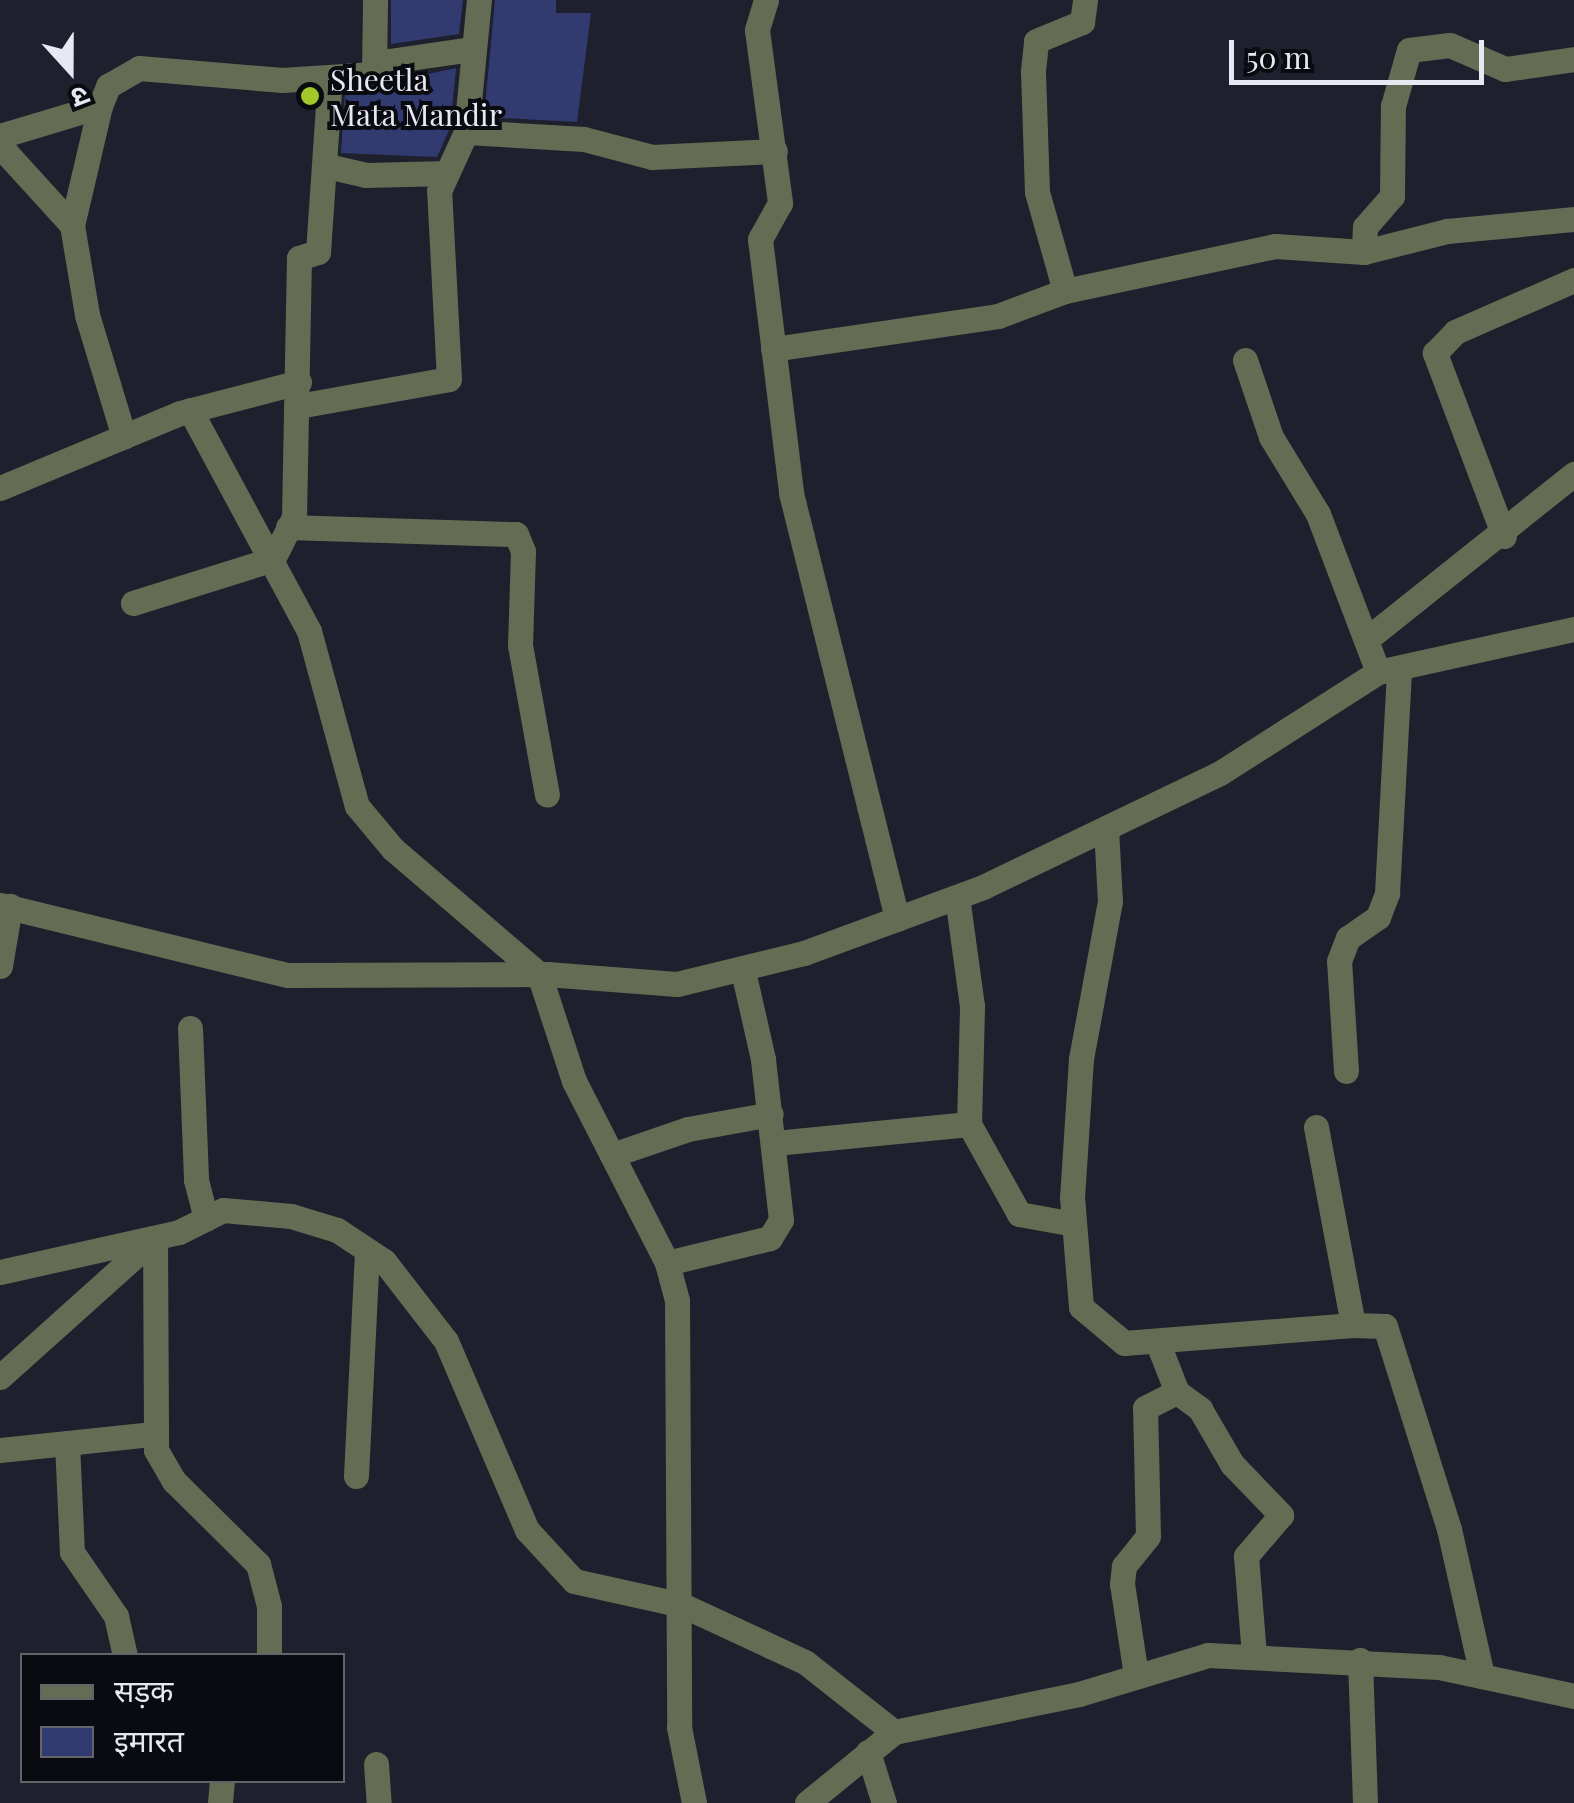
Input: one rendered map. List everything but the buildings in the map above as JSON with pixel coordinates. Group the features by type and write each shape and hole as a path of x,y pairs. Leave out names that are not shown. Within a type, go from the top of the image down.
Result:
{"street":[{"path":"374,74 376,0"},
{"path":"0,488 190,410 449,379 440,248 447,173 466,132 478,0"},
{"path":"766,0 758,30 780,202 760,239 792,493 897,919"},
{"path":"1065,290 1036,192 1033,71 1036,41 1082,22 1085,0"},
{"path":"1364,252 1365,227 1392,196 1393,106 1408,50 1450,46 1505,69 1574,58"},
{"path":"124,437 88,315 72,225 108,86 140,68 330,77 374,74 389,62 471,49"},
{"path":"132,603 272,559 288,528 299,394 299,258 318,252 327,166 330,77"},
{"path":"0,136 100,106"},
{"path":"466,132 584,139 652,157 775,151"},
{"path":"0,146 72,225"},
{"path":"327,166 365,174 447,173"},
{"path":"773,349 998,316 1065,290 1275,246 1364,252 1447,231 1574,219"},
{"path":"1504,536 1435,353 1455,332 1574,280"},
{"path":"1245,360 1271,437 1318,514 1367,639 1388,670 1388,893 1378,917 1348,938 1339,961 1346,1070"},
{"path":"190,410 309,631 357,806 393,849 539,974 574,1082 667,1263 678,1301 682,1605 679,1727 694,1803"},
{"path":"1367,639 1504,536 1574,474"},
{"path":"288,528 516,534 523,551 520,645 546,795"},
{"path":"0,966 3,905 288,975 539,974 644,985 743,971 957,897 1106,828 1220,772 1388,670 1574,629"},
{"path":"1106,828 1110,902 1081,1058 1074,1224 1080,1307 1124,1343 1352,1325 1385,1326 1449,1529 1482,1676"},
{"path":"957,897 972,1006 969,1124 1019,1214 1074,1224"},
{"path":"667,1263 776,1233 775,1143 743,971"},
{"path":"190,1028 196,1180 206,1219"},
{"path":"612,1156 688,1129 771,1114"},
{"path":"775,1143 969,1124"},
{"path":"1316,1127 1352,1325"},
{"path":"0,1272 155,1238 222,1210 291,1216 367,1250 446,1341 539,1542 574,1581 682,1605 805,1662 894,1732"},
{"path":"0,1376 155,1238"},
{"path":"155,1238 153,1434 162,1468 258,1564 269,1606 269,1653"},
{"path":"356,1476 367,1250"},
{"path":"1158,1341 1176,1392 1200,1409 1232,1464 1281,1516 1246,1556 1254,1655"},
{"path":"1136,1675 1122,1584 1124,1566 1148,1536 1146,1408 1176,1392"},
{"path":"0,1450 153,1434"},
{"path":"67,1443 72,1552 116,1616 124,1653"},
{"path":"807,1803 894,1732 988,1716 1208,1655 1360,1660 1482,1676 1574,1696"},
{"path":"1360,1660 1365,1803"},
{"path":"868,1752 884,1803"},
{"path":"376,1764 379,1803"}],"place":[{"name":"Sheetla Mata Mandir","path":"310,96"}]}
